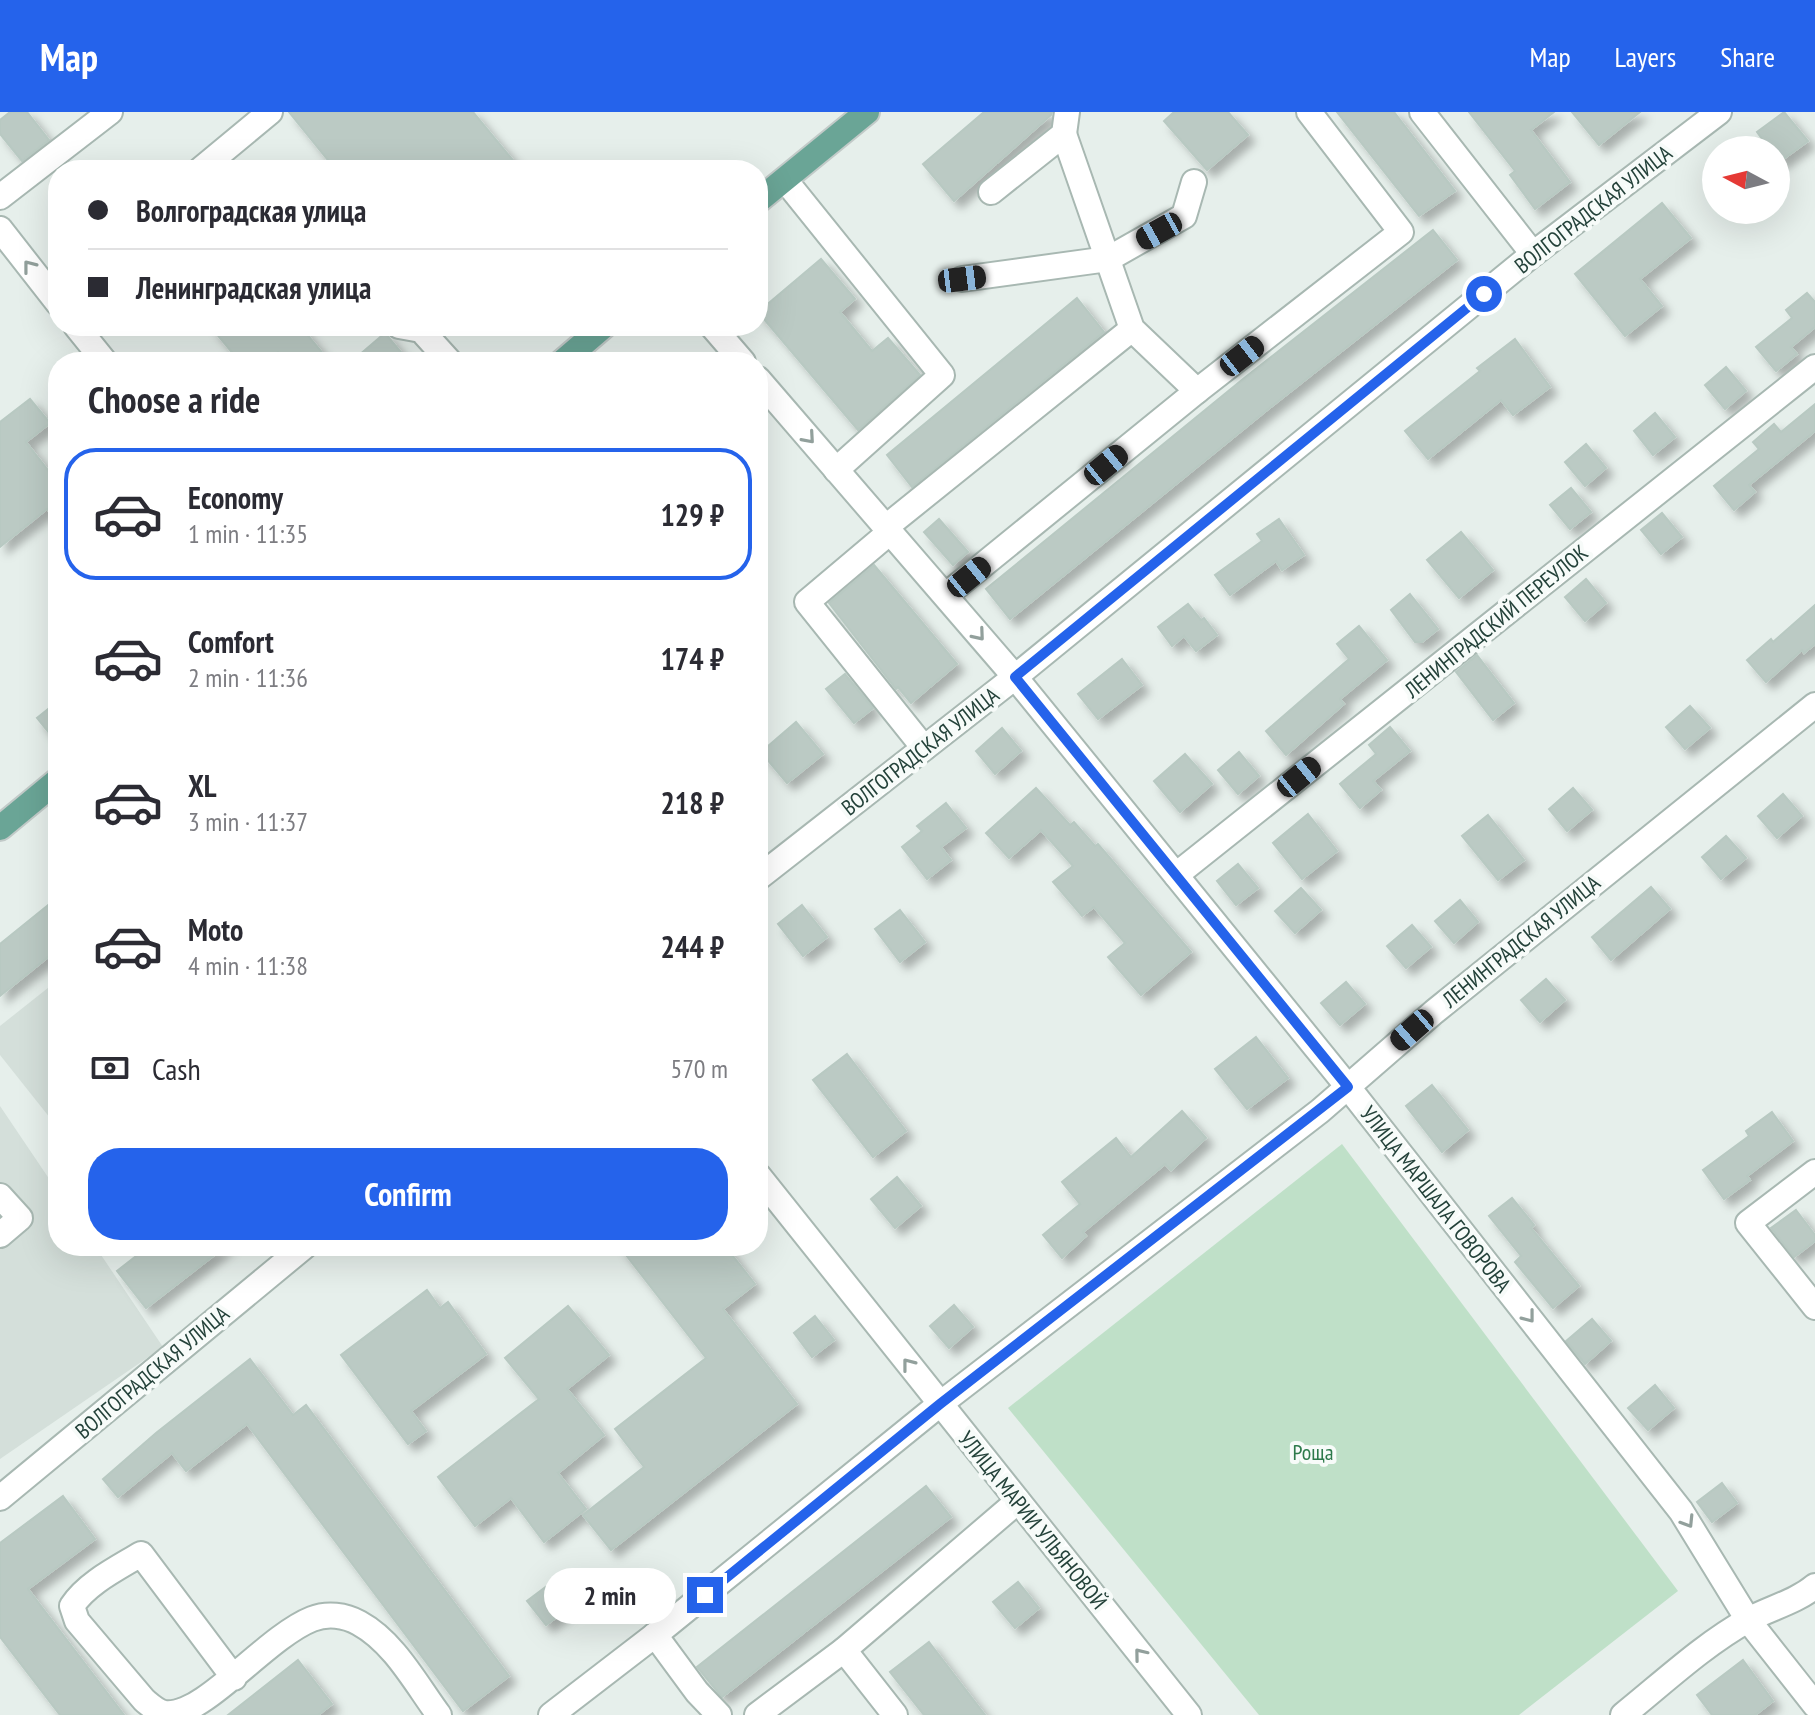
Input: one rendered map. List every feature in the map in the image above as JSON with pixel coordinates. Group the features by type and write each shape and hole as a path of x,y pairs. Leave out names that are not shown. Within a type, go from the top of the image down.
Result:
{"main road":[{"path":"768,193 866,112"},
{"path":"574,352 592,336"},
{"path":"0,828 48,788"}],"street":[{"path":"0,197 110,112"},
{"path":"212,160 270,112"},
{"path":"946,595 1197,391 1401,232 1309,112"},
{"path":"1422,112 1533,254"},
{"name":"ВОЛГОГРАДСКАЯ УЛИЦА","path":"768,870 1015,677 1533,254 1719,112"},
{"path":"991,192 1066,123 1132,329 1197,391"},
{"path":"785,180 942,375 836,470"},
{"path":"962,279 1108,259 1184,216 1194,182"},
{"path":"0,229 48,286"},
{"path":"924,748 807,602 888,529 1132,329"},
{"path":"84,336 97,352"},
{"path":"426,336 441,352"},
{"path":"721,336 734,352"},
{"name":"ЛЕНИНГРАДСКИЙ ПЕРЕУЛОК","path":"1176,875 1815,367"},
{"name":"УЛИЦА МАРШАЛА ГОВОРОВА","path":"768,391 1015,677 1348,1087 1681,1511 1748,1620 1815,1705"},
{"name":"ЛЕНИНГРАДСКАЯ УЛИЦА","path":"551,1715 655,1635 940,1404 1348,1087 1434,1012 1815,705"},
{"path":"1815,1172 1748,1223 1815,1307"},
{"name":"УЛИЦА МАРИИ УЛЬЯНОВОЙ","path":"768,1188 1189,1715"},
{"path":"0,1196 20,1218 0,1235"},
{"name":"ВОЛГОГРАДСКАЯ УЛИЦА","path":"0,1498 293,1256"},
{"path":"757,1715 844,1650 1018,1501"},
{"path":"234,1678 141,1554 95,1584 72,1606 77,1621 144,1700 155,1710 167,1714 195,1705 234,1678 311,1619 328,1615 357,1621 377,1634 439,1715"},
{"path":"1623,1715 1700,1653 1748,1620 1806,1594 1815,1586"},
{"path":"655,1635 697,1692 719,1715"},
{"path":"844,1650 895,1715"}],"shaded area":[{"path":"48,988 48,1115 0,1055 0,1026"},
{"path":"0,1106 48,1177 48,1256 102,1256 163,1347 0,1459"}],"green space":[{"name":"Роща","path":"1342,1144 1678,1591 1519,1715 1259,1715 1008,1408"}],"building":[{"path":"10,112 27,112 49,140 22,161 0,134 0,120"},
{"path":"289,112 473,112 513,160 328,160"},
{"path":"984,112 1052,112 954,201 923,164"},
{"path":"1174,112 1228,112 1248,135 1207,170 1164,121"},
{"path":"1337,112 1394,112 1455,191 1419,216"},
{"path":"1469,112 1554,112 1531,130 1570,182 1535,209 1510,175 1515,171"},
{"path":"1572,112 1640,112 1599,145"},
{"path":"1784,112 1808,141 1790,154 1790,136 1760,136 1757,132"},
{"path":"1662,203 1691,238 1640,279 1662,306 1625,336 1575,274"},
{"path":"1433,230 1457,260 1010,619 986,589 1243,379"},
{"path":"821,259 855,299 840,312 872,351 888,338 920,375 858,430 768,324 768,304"},
{"path":"1807,293 1815,302 1815,327 1791,347 1797,354 1776,371 1756,347 1792,318 1786,310"},
{"path":"1077,298 1104,332 912,487 887,455"},
{"path":"218,336 308,336 322,352 278,352 232,352"},
{"path":"381,336 387,336 401,352 363,352"},
{"path":"1515,339 1550,387 1513,415 1501,400 1428,459 1405,431"},
{"path":"1726,367 1746,391 1725,409 1705,385"},
{"path":"30,399 48,421 48,425 26,442 48,470 48,510 0,547 0,422"},
{"path":"1815,404 1815,431 1749,485 1755,492 1734,510 1714,486 1759,449 1753,442 1774,424 1781,432"},
{"path":"1655,413 1675,437 1653,455 1634,431"},
{"path":"1586,444 1606,468 1585,486 1565,462"},
{"path":"1571,488 1591,512 1570,529 1550,505"},
{"path":"1662,513 1682,537 1661,554 1641,530"},
{"path":"939,519 968,552 953,565 924,532"},
{"path":"1279,519 1304,555 1282,570 1276,561 1230,595 1215,575 1262,541 1257,534"},
{"path":"1461,532 1493,570 1459,598 1427,560"},
{"path":"874,565 957,664 911,703 898,687 896,689 829,603"},
{"path":"1586,579 1606,603 1585,621 1565,597"},
{"path":"1410,594 1438,629 1422,642 1415,642 1391,610"},
{"path":"1188,604 1217,635 1196,651 1184,636 1172,646 1158,627"},
{"path":"1815,605 1815,644 1804,653 1802,650 1766,682 1747,660"},
{"path":"1359,626 1387,660 1340,699 1344,704 1286,755 1266,731 1349,659 1337,644"},
{"path":"1477,655 1514,703 1493,720 1456,672"},
{"path":"1122,659 1142,685 1098,719 1078,694"},
{"path":"845,674 873,708 854,723 826,689"},
{"path":"1690,706 1710,728 1685,749 1666,727"},
{"path":"48,709 48,732 37,718"},
{"path":"796,722 823,754 787,783 768,760 768,746"},
{"path":"1390,727 1410,751 1373,781 1381,790 1360,808 1340,784 1376,754 1369,745"},
{"path":"1002,728 1021,751 995,774 976,751"},
{"path":"1239,752 1259,776 1238,794 1218,770"},
{"path":"1185,754 1212,784 1180,812 1154,781"},
{"path":"1036,788 1070,825 1074,822 1095,846 1098,844 1191,952 1141,995 1108,957 1125,943 1094,907 1082,916 1053,882 1073,866 1041,830 1009,858 986,833"},
{"path":"1573,788 1592,810 1567,831 1549,809"},
{"path":"1783,794 1802,816 1777,838 1758,816"},
{"path":"946,803 966,828 941,847 951,860 927,879 902,847 922,831 917,826"},
{"path":"1308,814 1337,851 1302,879 1273,843"},
{"path":"1488,815 1524,860 1498,880 1462,836"},
{"path":"1726,836 1746,858 1721,879 1702,857"},
{"path":"1238,864 1258,888 1236,905 1217,881"},
{"path":"1651,887 1670,909 1611,960 1592,937"},
{"path":"1301,888 1321,910 1295,933 1275,911"},
{"path":"1460,900 1478,922 1454,943 1435,921"},
{"path":"48,905 48,957 0,996 0,944"},
{"path":"802,905 827,937 803,956 778,924"},
{"path":"900,910 925,942 900,962 875,929"},
{"path":"1412,925 1431,947 1406,968 1387,946"},
{"path":"1546,979 1565,1000 1540,1022 1521,1000"},
{"path":"1346,982 1365,1004 1340,1025 1321,1003"},
{"path":"1256,1037 1288,1078 1247,1109 1215,1069"},
{"path":"847,1054 906,1131 873,1157 813,1080"},
{"path":"1432,1085 1468,1130 1442,1152 1406,1106"},
{"path":"1182,1111 1206,1138 1171,1170 1165,1164 1083,1232 1086,1236 1062,1258 1043,1235 1080,1204 1062,1182 1116,1138 1131,1157"},
{"path":"1772,1112 1793,1141 1747,1176 1750,1180 1724,1199 1703,1170 1749,1136 1746,1131"},
{"path":"897,1177 921,1206 895,1228 871,1199"},
{"path":"1512,1198 1534,1225 1531,1228 1579,1286 1553,1308 1515,1262 1521,1256 1489,1216"},
{"path":"1796,1210 1815,1235 1815,1241 1794,1257 1771,1228"},
{"path":"136,1256 213,1256 146,1308 117,1271"},
{"path":"627,1256 733,1256 755,1284 723,1309 797,1404 611,1550 583,1515 644,1467 615,1429 706,1358"},
{"path":"427,1290 440,1308 448,1302 486,1354 411,1411 426,1431 408,1444 341,1355"},
{"path":"954,1305 973,1327 949,1348 930,1326"},
{"path":"568,1306 609,1355 567,1389 604,1435 558,1473 586,1509 544,1542 511,1498 475,1526 438,1477 539,1399 505,1358"},
{"path":"815,1316 834,1340 812,1357 794,1333"},
{"path":"1592,1319 1611,1341 1585,1364 1566,1341"},
{"path":"250,1359 293,1415 306,1405 509,1676 463,1711 247,1424 186,1471 172,1453 118,1497 103,1479"},
{"path":"1655,1385 1674,1408 1648,1430 1628,1408"},
{"path":"1722,1483 1737,1503 1712,1522 1697,1502"},
{"path":"926,1486 951,1517 722,1697 697,1667"},
{"path":"63,1496 95,1539 28,1589 124,1715 60,1715 0,1637 0,1543"},
{"path":"1018,1582 1039,1608 1015,1628 993,1602"},
{"path":"547,1586 566,1610 546,1625 527,1601"},
{"path":"929,1642 985,1715 924,1715 890,1672"},
{"path":"298,1660 332,1704 318,1715 228,1715"},
{"path":"1743,1660 1773,1701 1755,1715 1712,1715 1697,1695"}],"route":[{"path":"705,1595 940,1404 1348,1087 1015,677 1484,294"}]}
